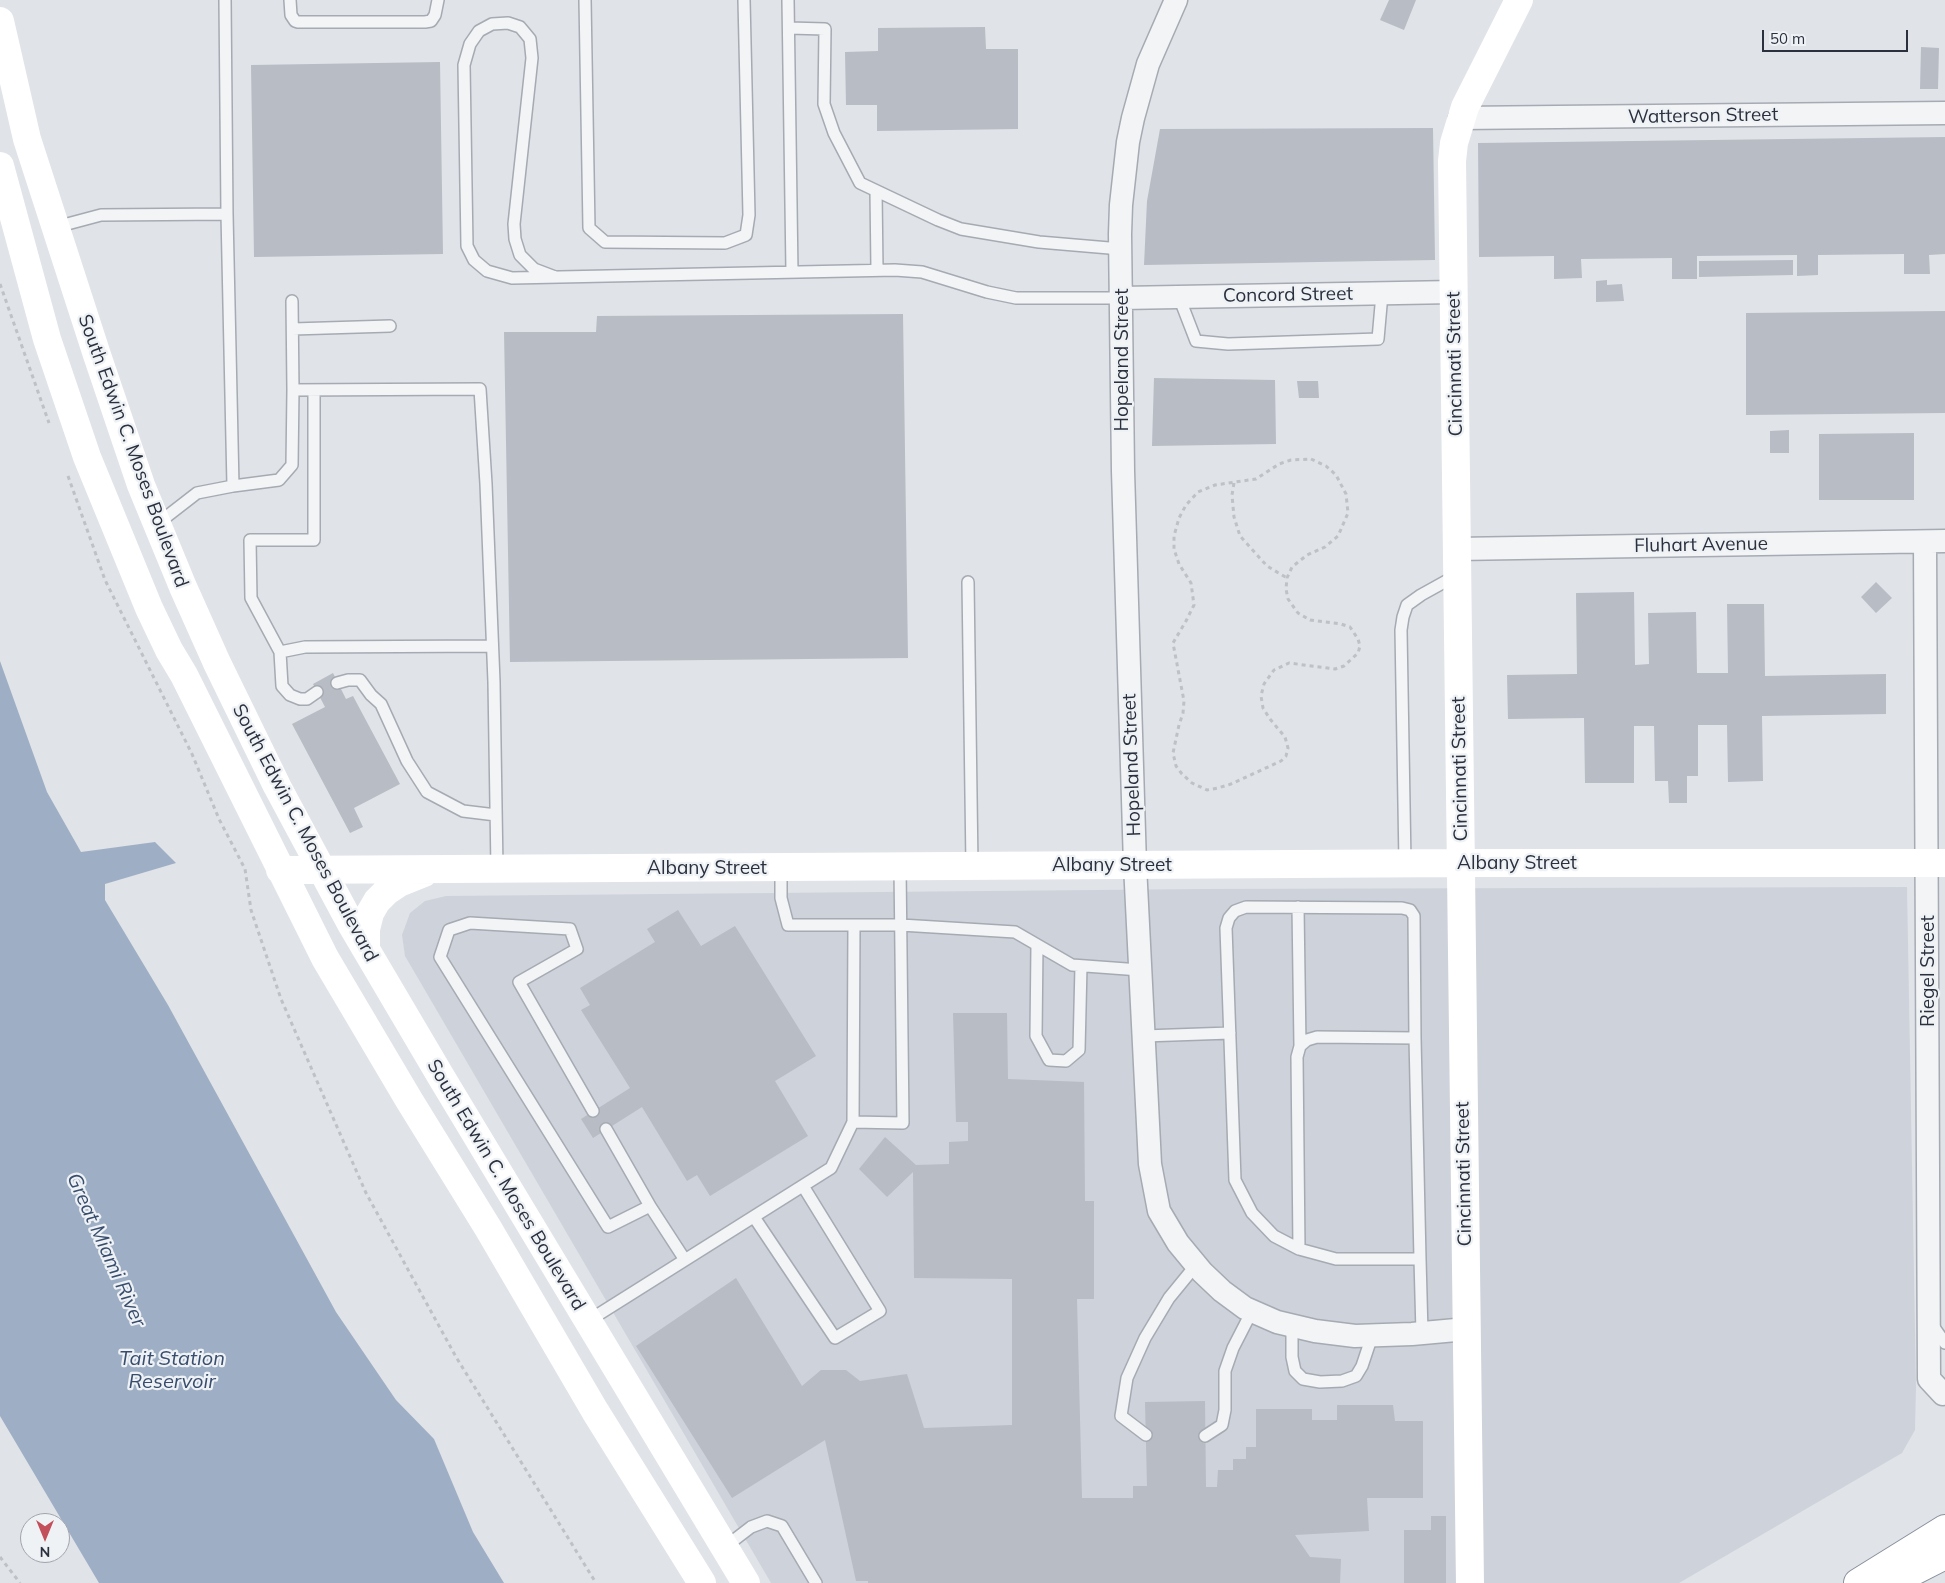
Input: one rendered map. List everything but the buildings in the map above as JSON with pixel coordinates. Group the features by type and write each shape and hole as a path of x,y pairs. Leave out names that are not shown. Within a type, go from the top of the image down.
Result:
{"main road":[{"name":"Cincinnati Street","path":"1470,1583 1452,161 1460,118 1519,0"},
{"name":"South Edwin C. Moses Boulevard","path":"0,22 27,139 54,227 141,485 217,663 277,786 366,949 746,1583"},
{"name":"South Edwin C. Moses Boulevard","path":"0,166 46,338 87,457 149,608 325,958 488,1228 594,1411 696,1575"},
{"name":"Albany Street","path":"280,870 1405,863 1936,863"},
{"path":"366,949 366,929 370,912 377,902 387,891 399,883 435,869"},
{"path":"553,1340 588,1321"},
{"path":"1858,1583 1945,1529"},
{"path":"696,1575 724,1547"},
{"path":"1890,1583 1945,1556"}],"street":[{"name":"Hopeland Street","path":"1176,0 1148,64 1133,118 1128,142 1121,205 1123,471 1135,865 1150,1164 1159,1211 1178,1243 1196,1265 1222,1291 1252,1311 1292,1326 1355,1336 1467,1329"},
{"name":"Watterson Street","path":"1460,118 1945,113"},
{"name":"Concord Street","path":"1122,298 1454,292"},
{"name":"Fluhart Avenue","path":"1457,562 1935,542"},
{"name":"Riegel Street","path":"1935,542 1936,863 1928,1378 1944,1393"}],"lane":[{"path":"225,0 226,214 233,486"},
{"path":"290,0 290,15 298,22 425,22 431,20 435,15 438,0"},
{"path":"585,0 589,228 605,242 725,243 746,235 749,215 744,0"},
{"path":"788,0 792,272"},
{"path":"555,277 534,269 520,255 515,239 514,224 532,58 530,39 520,27 508,23 492,24 479,31 470,44 464,65 468,246 474,260 487,271 512,278 877,270 922,272 987,292 1016,298 1122,298"},
{"path":"789,28 825,29 824,104 834,133 860,183 961,229 1039,242 1121,250"},
{"path":"876,191 877,270"},
{"path":"54,227 101,215 226,214"},
{"path":"1179,297 1196,341 1228,344 1378,339 1382,294"},
{"path":"158,524 197,493 279,480 292,465 292,302"},
{"path":"292,329 390,326"},
{"path":"293,390 480,389 486,484 492,646 497,869"},
{"path":"314,390 314,540 250,540 251,598 280,652 282,686 290,695 300,699 307,699 317,692"},
{"path":"1405,863 1401,630 1403,617 1407,605 1421,595 1457,562"},
{"path":"968,582 972,866"},
{"path":"280,652 305,647 492,646"},
{"path":"338,683 348,680 360,680 371,695 381,704 407,761 427,792 463,811 496,815"},
{"path":"780,867 780,898 788,925 901,925 1015,932 1072,965 1140,970"},
{"path":"853,1122 903,1123 900,867"},
{"path":"1420,1259 1336,1259 1299,1249 1274,1236 1252,1213 1235,1180 1226,928 1229,918 1235,911 1246,907 1402,908 1410,910 1414,916 1422,1333"},
{"path":"1298,907 1300,1046 1297,1057 1299,1249"},
{"path":"593,1111 519,982 578,949 570,929 470,923 449,930 440,957 608,1227 650,1206"},
{"path":"588,1321 831,1168 853,1122 854,925"},
{"path":"1037,945 1036,1036 1049,1060 1066,1061 1079,1050 1081,966"},
{"path":"1144,1036 1230,1033"},
{"path":"1300,1046 1307,1040 1317,1037 1415,1038"},
{"path":"606,1129 650,1206 685,1260"},
{"path":"754,1217 835,1338 880,1311 803,1186"},
{"path":"1146,1435 1122,1416 1127,1378 1145,1338 1169,1298 1196,1265"},
{"path":"1205,1436 1222,1425 1225,1410 1225,1371 1233,1348 1252,1311"},
{"path":"1928,1318 1945,1343"},
{"path":"1292,1326 1292,1357 1295,1371 1303,1379 1320,1382 1342,1381 1356,1376 1362,1366 1372,1336"},
{"path":"724,1547 751,1528 767,1521 782,1526 816,1583"}],"path":[{"path":"0,284 49,425"},
{"path":"1311,459 1326,466 1336,475 1346,494 1348,513 1338,536 1325,547 1307,555 1292,568 1287,578 1286,589 1288,599 1298,613 1310,620 1350,627 1360,646 1358,653 1344,666 1335,669 1289,663 1274,670 1264,684 1261,696 1263,708 1285,737 1288,748 1286,756 1281,761 1231,784 1207,790 1192,783 1182,774 1176,766 1173,754 1179,725 1184,713 1184,701 1173,643 1194,605 1191,583 1179,564 1174,549 1174,536 1179,518 1186,505 1198,492 1215,485 1234,483 1256,479 1279,464 1291,460 1311,459"},
{"path":"66,470 104,580 192,754 219,819 245,869 251,910 281,999 366,1193 456,1357 596,1583"},
{"path":"1234,483 1232,495 1234,517 1240,536 1267,566 1287,578"},
{"path":"0,1557 20,1583"}],"shaded area":[{"path":"1907,887 1916,1387 1915,1430 1902,1453 1679,1583 771,1583 405,956 402,935 410,913 425,901 446,896 1205,889"}],"water":[{"name":"Tait Station Reservoir","path":"0,661 47,792 81,852 155,842 176,863 105,884 105,900 168,1005 336,1312 396,1400 434,1439 473,1532 504,1583 99,1583 70,1534 70,1513 58,1513 0,1416"}],"water label":[{"name":"Great Miami River","path":"106,1250"}]}
